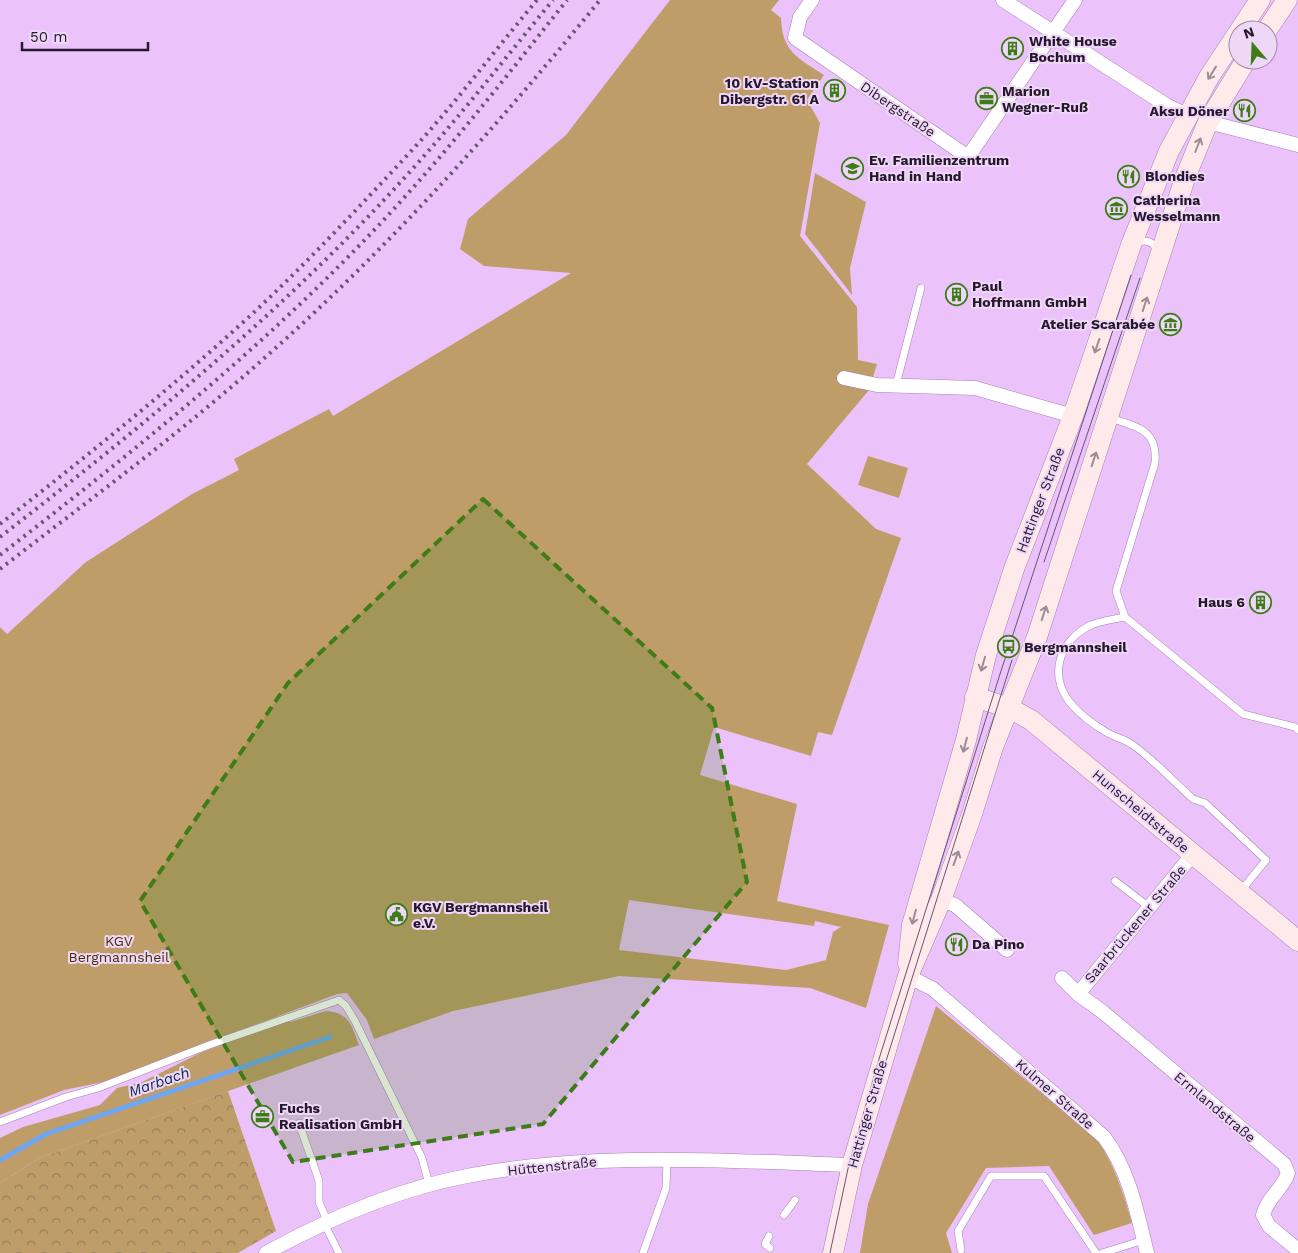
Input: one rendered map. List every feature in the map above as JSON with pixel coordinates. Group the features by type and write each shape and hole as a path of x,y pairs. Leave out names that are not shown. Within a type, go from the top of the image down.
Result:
{"main road":[{"path":"1247,20 1260,0"},
{"path":"1273,20 1287,0"},
{"name":"Hattinger Straße","path":"908,976 909,939 920,895 966,740 986,655 1014,569 1073,416 1131,245 1169,151 1188,115 1228,49"},
{"name":"Hattinger Straße","path":"833,1253 852,1165 908,976 941,900 971,817 993,747 1037,637 1185,178 1208,122 1240,70"},
{"path":"1188,115 1208,122"},
{"name":"Hunscheidtstraße","path":"975,697 1009,708 1031,720 1298,941"},
{"path":"920,895 941,900"}],"street":[{"name":"Dibergstraße","path":"812,0 800,17 795,38 968,157 1075,0"},
{"path":"1003,0 1166,105 1188,115"},
{"path":"1208,122 1298,145"},
{"path":"844,378 877,385 975,388 1073,416"},
{"name":"Saarbrückener Straße","path":"1078,994 1193,854"},
{"path":"941,900 955,905 1007,950"},
{"name":"Kulmer Straße","path":"908,976 933,989 1104,1137 1114,1150 1127,1178 1146,1246"},
{"name":"Ermlandstraße","path":"1062,978 1078,994 1112,1020 1284,1164 1288,1173 1286,1180 1266,1204 1263,1215 1268,1226 1298,1250"},
{"name":"Hüttenstraße","path":"266,1253 326,1224 429,1184 468,1175 594,1161 667,1160 852,1165"}],"lane":[{"path":"1131,245 1140,241 1152,243 1160,257"},
{"path":"896,385 921,288"},
{"path":"1108,417 1147,433 1152,438 1156,450 1155,463 1116,591 1125,617 1243,714 1294,727 1298,730"},
{"path":"1125,617 1092,625 1077,634 1065,649 1060,661 1057,672 1062,689 1073,706 1107,733 1121,737 1135,746 1193,799 1205,803 1266,860 1240,892"},
{"path":"1115,881 1149,907"},
{"path":"0,1122 66,1096 98,1088 209,1045 339,1000 346,1006 354,1021 422,1158 429,1184"},
{"path":"299,1123 319,1181 319,1202 326,1224 339,1253"},
{"path":"643,1253 666,1188 667,1160"},
{"path":"961,1250 958,1231 990,1176 1044,1176 1096,1253"},
{"path":"784,1215 795,1200"},
{"path":"769,1236 764,1244 770,1248"},
{"path":"1102,1253 1146,1246"}],"highlighted area":[{"path":"483,499 712,708 747,882 543,1124 293,1162 140,901 288,683"}],"green space":[{"name":"KGV Bergmannsheil","path":"670,0 779,0 771,10 781,18 784,39 788,46 799,58 824,75 807,100 820,123 800,236 857,307 858,360 877,364 869,390 807,464 876,529 901,538 832,735 818,732 811,756 714,727 700,775 797,804 777,901 889,925 866,1008 810,988 619,976 453,1011 374,1039 367,1020 347,993 337,994 103,1082 64,1090 0,1115 0,627 7,634 86,562 192,494 239,470 234,459 329,409 333,416 571,273 484,266 460,249 468,219 566,135","holes":["629,900 814,926 815,921 841,927 833,932 826,960 786,970 619,950"]},
{"path":"815,173 866,202 850,268 852,295 805,234"},
{"path":"868,456 908,468 899,498 858,485"},
{"path":"936,1006 1097,1139 1109,1159 1118,1180 1132,1223 1094,1235 1049,1166 986,1168 946,1233 952,1253 860,1253 868,1204"},
{"path":"326,1011 345,1017 359,1045 39,1158 0,1183 0,1138 23,1127 100,1105 117,1088 142,1082 202,1052 287,1020 290,1022"},
{"path":"228,1091 276,1231 238,1253 0,1253 0,1183 39,1158"}],"waterway":[{"name":"Marbach","path":"0,1160 46,1134 330,1037"}],"tram line":[{"path":"830,1253 849,1164 879,1059 1000,674 1131,275"},
{"path":"1044,562 1140,278"},
{"path":"881,1077 1012,660"}],"railway":[{"path":"0,524 158,396 271,296 334,234 414,148 537,0"},
{"path":"0,537 167,403 221,357 326,260 424,156 553,0"},
{"path":"0,555 203,392 252,349 346,259 437,161 567,0"},
{"path":"0,569 198,415 261,361 352,277 480,142 600,0"}],"place":[{"name":"White House Bochum","path":"1013,49"},
{"name":"10 kV-Station Dibergstr. 61 A","path":"835,91"},
{"name":"Marion Wegner-Ruß","path":"986,99"},
{"name":"Aksu Döner","path":"1245,111"},
{"name":"Ev. Familienzentrum Hand in Hand","path":"853,168"},
{"name":"Blondies","path":"1129,176"},
{"name":"Catherina Wesselmann","path":"1117,208"},
{"name":"Paul Hoffmann GmbH","path":"956,294"},
{"name":"Atelier Scarabée","path":"1171,324"},
{"name":"Haus 6","path":"1261,602"},
{"name":"Bergmannsheil","path":"1008,647"},
{"name":"KGV Bergmannsheil e.V.","path":"397,915"},
{"name":"Da Pino","path":"956,944"},
{"name":"Fuchs Realisation GmbH","path":"263,1116"}]}
